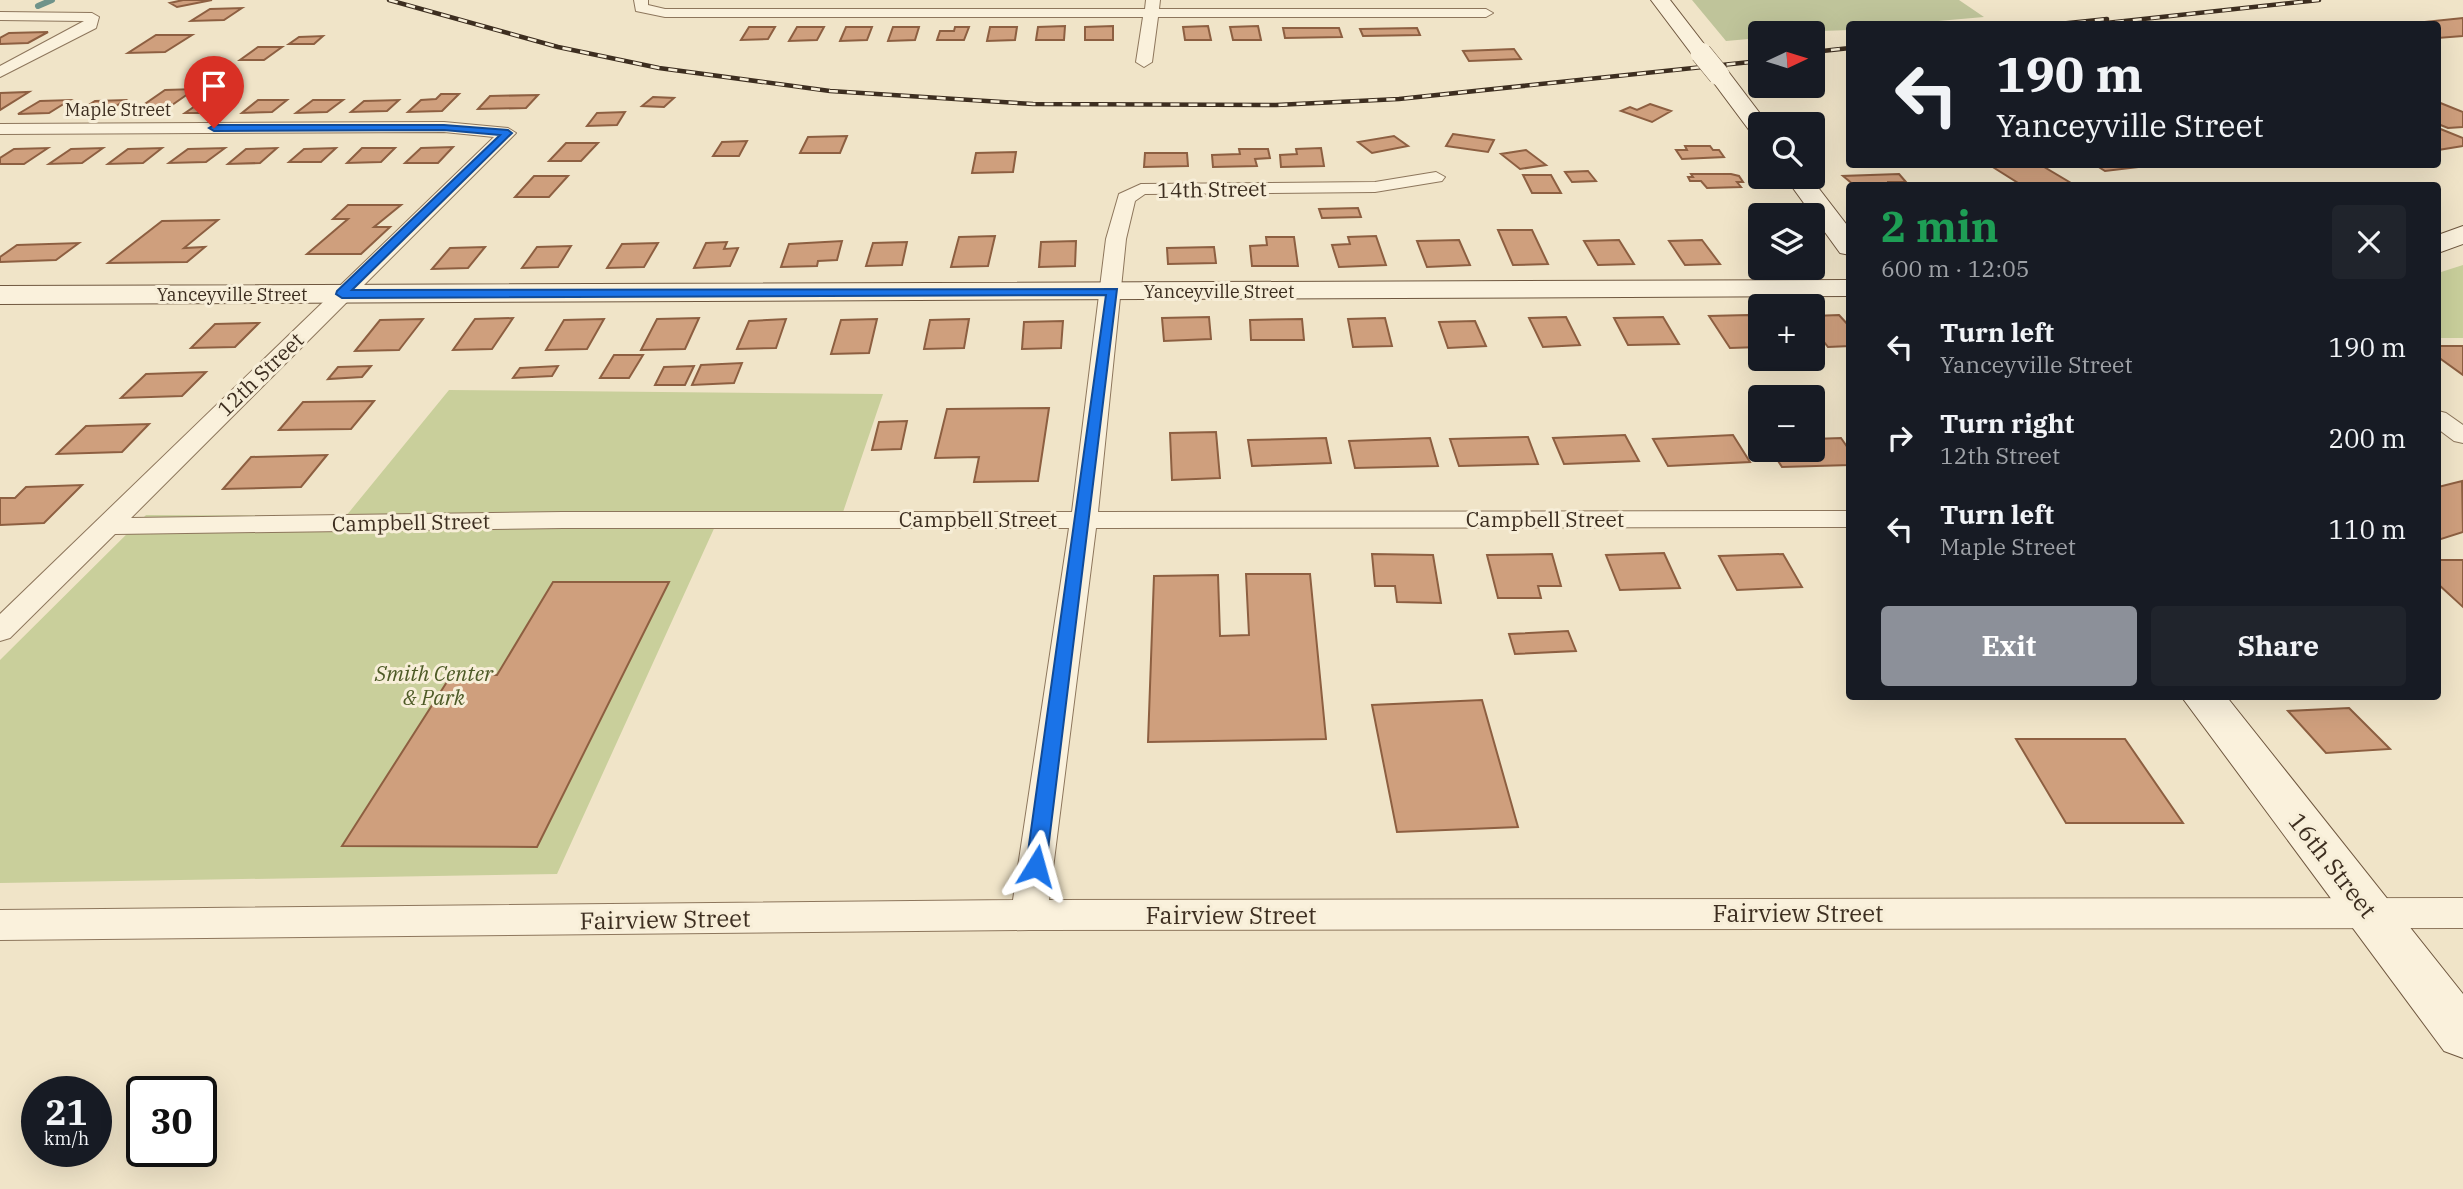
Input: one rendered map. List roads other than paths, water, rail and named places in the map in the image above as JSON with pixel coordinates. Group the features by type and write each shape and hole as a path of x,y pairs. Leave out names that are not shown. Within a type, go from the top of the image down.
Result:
{"main road":[{"path":"1660,0 1748,113"},
{"path":"1806,189 1846,242"},
{"path":"2441,244 2463,234"},
{"name":"Yanceyville Street","path":"0,295 1846,289"},
{"name":"16th Street","path":"2205,700 2463,1034"}],"street":[{"path":"644,5 665,13 1152,7 1486,13"},
{"path":"1144,62 1152,7"},
{"path":"0,16 92,17 91,25 0,72"},
{"name":"Maple Street","path":"0,129 444,127 488,131"},
{"name":"12th Street","path":"0,631 508,133 488,131"},
{"name":"14th Street","path":"1029,915 1084,519 1116,239 1126,198 1142,190 1375,187 1436,177"},
{"path":"2441,420 2463,436"},
{"name":"Campbell Street","path":"106,526 564,520 1846,519"},
{"name":"Fairview Street","path":"0,925 1029,915 2463,914"}],"waterway":[{"path":"38,6 52,0"}],"railway":[{"path":"389,0 558,47 659,68 830,91 1033,104 1276,105 1399,99 1748,62"},
{"path":"2125,21 2319,0"},
{"path":"2088,21 2107,19"},
{"path":"1825,51 1846,48"}],"park label":[{"name":"Smith Center & Park","path":"434,685"}]}
